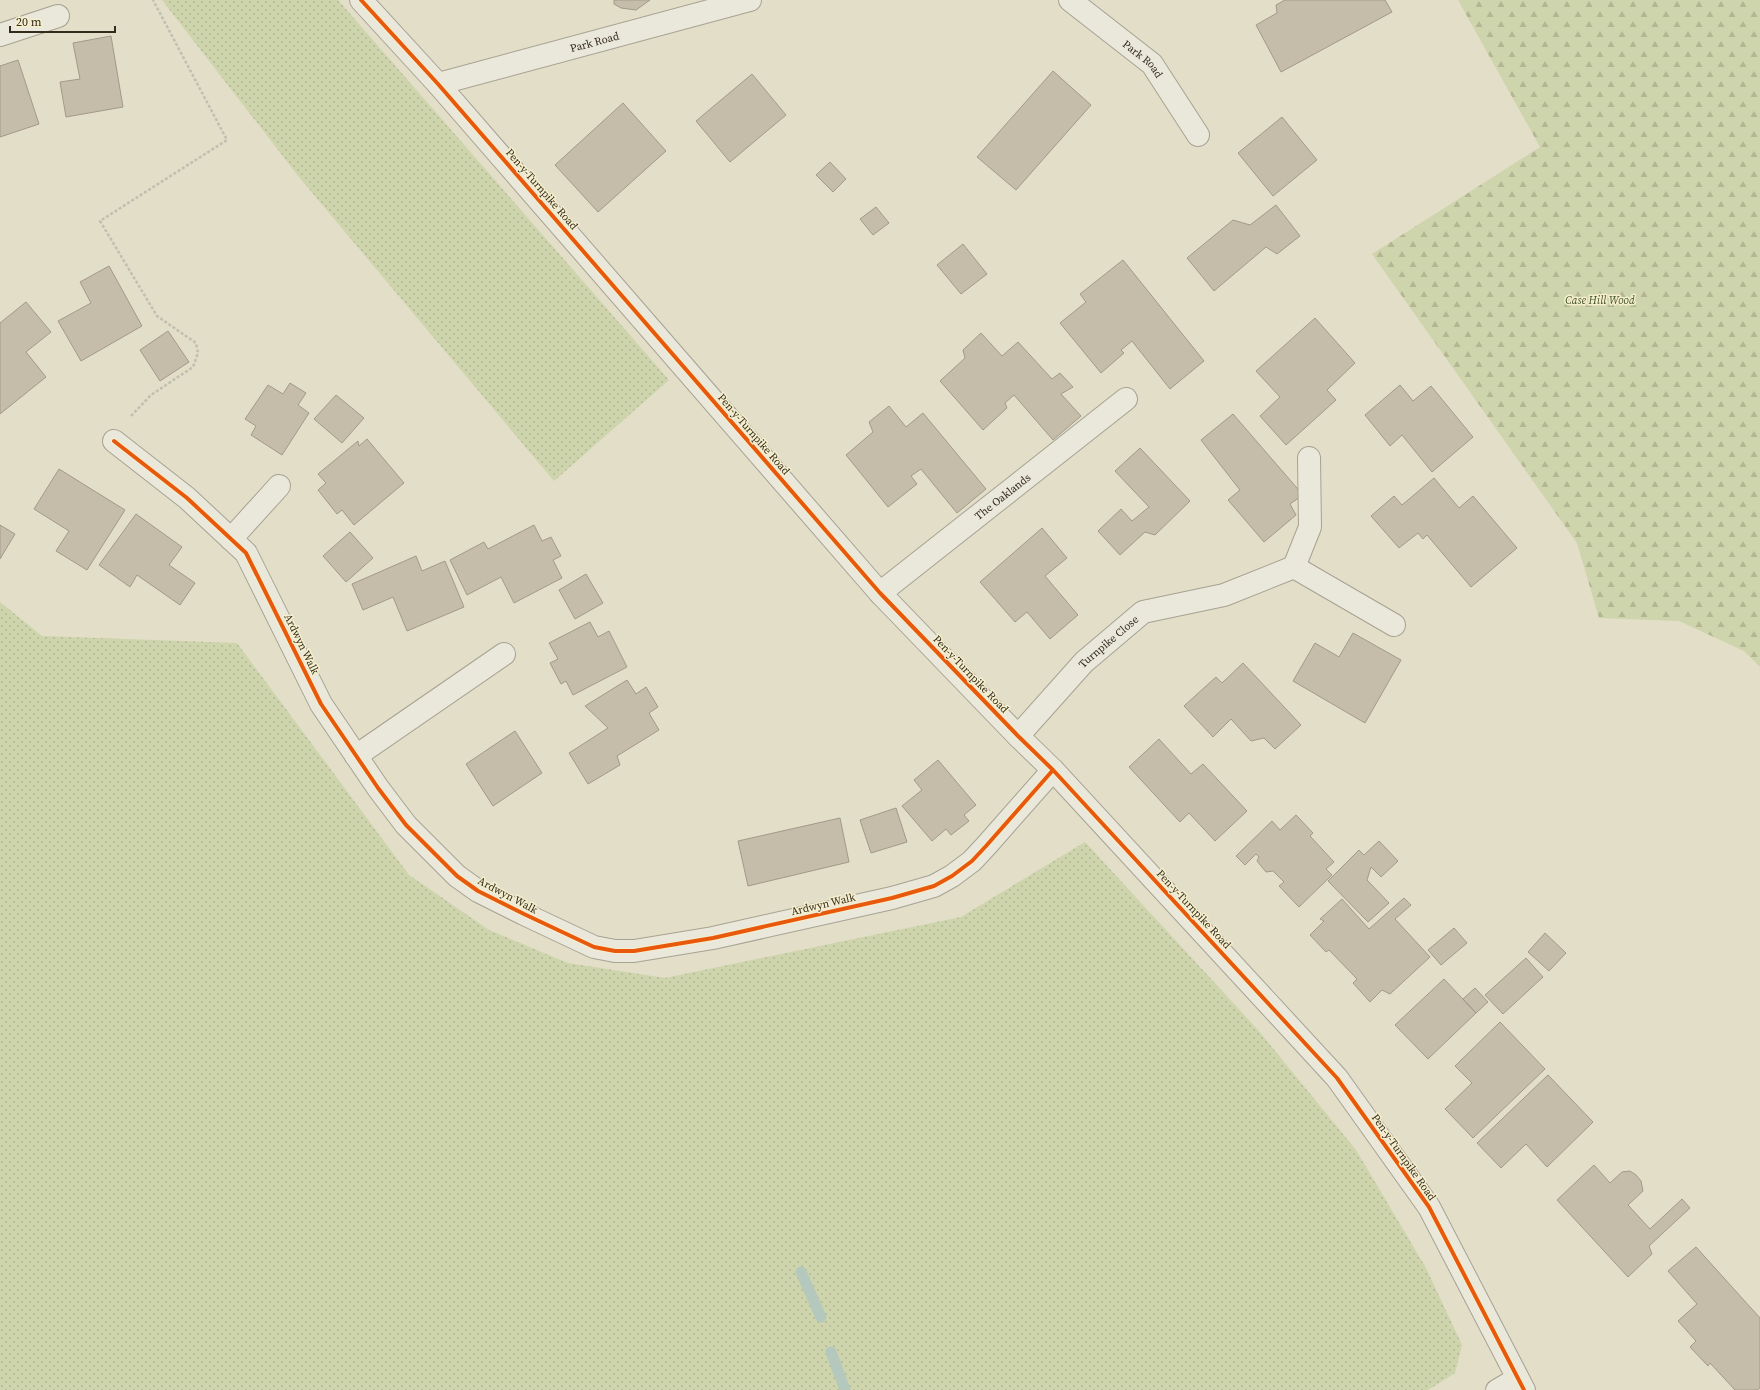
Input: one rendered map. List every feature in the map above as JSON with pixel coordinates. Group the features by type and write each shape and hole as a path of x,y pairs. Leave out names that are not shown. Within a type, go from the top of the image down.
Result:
{"street":[{"name":"Pen-y-Turnpike Road","path":"361,0 438,84 880,593 1018,736 1053,770 1337,1078 1429,1207 1521,1384"},
{"name":"Park Road","path":"438,84 750,0"},
{"name":"Park Road","path":"1070,0 1152,64 1198,135"},
{"path":"0,35 58,16"},
{"name":"The Oaklands","path":"880,593 1126,399"},
{"name":"Ardwyn Walk","path":"114,441 187,498 246,553 253,564 321,704 378,788 406,825 457,876 478,891 594,947 615,951 634,951 713,938 892,898 934,886 952,876 972,861 1053,770"},
{"path":"1309,458 1310,527 1294,567 1394,625"},
{"path":"231,539 279,486"},
{"name":"Turnpike Close","path":"1018,736 1084,662 1144,612 1224,595 1294,567"},
{"path":"356,756 504,654"}],"lane":[{"path":"1496,1390 1521,1384"}],"path":[{"path":"114,441 134,412 151,395 193,367 198,353 196,343 157,316 100,221 228,140 153,0"}],"green space":[{"path":"162,0 338,0 669,380 554,481 299,177"},
{"name":"Case Hill Wood","path":"1458,0 1760,0 1760,667 1744,651 1679,621 1599,618 1577,543 1372,254 1540,147"},
{"path":"0,602 42,636 237,643 409,875 489,930 568,963 665,978 961,917 1085,842 1258,1030 1356,1150 1426,1268 1462,1345 1455,1373 1428,1390 0,1390"}],"building":[{"path":"614,0 650,0 636,10 621,8 614,4"},
{"path":"1285,0 1385,0 1392,12 1281,72 1256,25 1277,13 1276,5"},
{"path":"111,36 123,107 66,117 60,82 80,79 73,43"},
{"path":"18,60 39,124 0,137 0,66"},
{"path":"1053,71 1091,105 1016,190 977,157"},
{"path":"752,74 786,115 730,162 696,121"},
{"path":"623,103 666,151 598,212 555,165"},
{"path":"1282,117 1317,160 1273,196 1238,153"},
{"path":"830,162 846,179 833,192 816,175"},
{"path":"1276,205 1300,236 1277,254 1266,247 1214,291 1187,258 1233,220 1250,225"},
{"path":"876,207 889,223 873,235 860,219"},
{"path":"963,244 987,274 961,294 937,265"},
{"path":"1123,260 1204,361 1170,389 1132,341 1121,350 1124,353 1101,373 1060,323 1086,302 1080,294"},
{"path":"109,266 142,326 81,361 58,321 91,303 80,282"},
{"path":"26,302 51,332 26,352 46,377 0,414 0,323"},
{"path":"1315,318 1355,363 1327,390 1336,400 1286,445 1260,416 1280,397 1256,371"},
{"path":"168,331 189,362 160,381 140,350"},
{"path":"981,333 1002,356 1018,342 1052,379 1060,373 1073,387 1061,394 1081,416 1053,440 1014,395 1005,403 1007,408 983,430 940,381 965,358 963,350"},
{"path":"290,383 306,393 298,405 309,413 282,455 251,435 256,426 245,419 268,385 283,394"},
{"path":"1400,385 1413,401 1431,386 1473,437 1432,472 1402,435 1390,446 1365,415"},
{"path":"336,395 364,418 342,443 314,419"},
{"path":"889,406 906,427 923,413 986,489 957,513 921,469 911,476 917,484 888,507 846,455 873,432 869,422"},
{"path":"1233,414 1303,495 1290,504 1296,515 1264,542 1228,500 1240,490 1201,440"},
{"path":"367,439 404,483 354,525 342,510 337,514 318,490 326,483 318,474 358,441 359,446"},
{"path":"1140,448 1190,501 1155,535 1145,532 1120,555 1098,531 1121,509 1132,521 1149,507 1115,471"},
{"path":"59,469 125,510 87,570 56,551 69,531 34,509"},
{"path":"1434,478 1459,508 1473,496 1517,548 1471,587 1427,535 1423,539 1418,533 1399,548 1371,516 1394,496 1402,505"},
{"path":"136,514 182,547 169,565 195,583 180,605 137,575 130,587 99,565"},
{"path":"0,525 15,534 0,559"},
{"path":"534,525 542,541 551,537 561,556 553,560 562,578 514,603 501,577 467,595 450,560 484,542 488,549"},
{"path":"1042,528 1067,558 1045,576 1078,615 1050,639 1027,612 1015,622 980,582"},
{"path":"350,532 373,558 346,582 323,556"},
{"path":"416,556 422,571 445,561 464,607 407,631 393,597 363,610 352,584"},
{"path":"586,574 603,603 575,619 559,590"},
{"path":"590,622 598,637 609,631 627,667 573,695 566,681 561,684 550,663 558,659 549,643"},
{"path":"1353,633 1401,660 1365,723 1293,681 1315,643 1339,657"},
{"path":"1243,663 1301,725 1275,749 1264,738 1251,741 1231,719 1213,737 1184,706 1216,677 1222,683"},
{"path":"627,680 636,694 646,687 658,707 649,713 659,730 617,756 620,765 588,784 569,753 608,728 585,706"},
{"path":"515,731 542,773 493,806 466,764"},
{"path":"1159,739 1191,774 1203,764 1247,811 1215,841 1189,813 1180,822 1129,767"},
{"path":"938,760 976,805 964,815 969,821 951,835 946,829 932,841 902,806 922,790 914,780"},
{"path":"896,808 907,842 871,853 860,820"},
{"path":"1296,815 1313,833 1310,836 1334,862 1326,869 1332,875 1299,907 1279,886 1284,882 1273,871 1266,872 1257,861 1259,857 1256,854 1245,865 1236,856 1272,821 1280,830"},
{"path":"840,818 849,862 748,886 738,841"},
{"path":"1379,841 1398,861 1381,877 1371,867 1367,880 1389,903 1368,922 1328,881 1359,850 1364,855"},
{"path":"1404,898 1411,905 1395,919 1430,957 1390,994 1382,990 1370,1002 1353,983 1357,979 1329,950 1326,952 1310,935 1324,921 1320,919 1342,899 1369,929"},
{"path":"1454,928 1467,943 1441,965 1428,950"},
{"path":"1545,933 1566,953 1549,971 1528,952"},
{"path":"1526,958 1543,977 1503,1014 1485,995"},
{"path":"1444,979 1476,1013 1428,1059 1395,1025"},
{"path":"1475,988 1488,1002 1476,1013 1463,999"},
{"path":"1500,1022 1545,1069 1473,1138 1445,1109 1472,1083 1455,1066"},
{"path":"1548,1075 1593,1122 1547,1167 1526,1144 1501,1168 1477,1143"},
{"path":"1594,1165 1610,1183 1622,1172 1630,1171 1636,1175 1641,1181 1643,1191 1628,1205 1650,1229 1682,1199 1690,1208 1649,1246 1652,1254 1628,1277 1557,1200"},
{"path":"1696,1247 1760,1318 1760,1388 1757,1390 1735,1390 1710,1363 1708,1366 1690,1347 1696,1341 1678,1321 1697,1304 1668,1271"}],"waterway":[{"path":"801,1272 821,1317"},
{"path":"831,1352 845,1390"}],"cycle path":[{"path":"361,0 438,84 880,593 1018,736 1053,770 1337,1078 1429,1207 1524,1390"},
{"path":"114,441 187,498 246,553 321,704 378,788 406,825 457,876 478,891 594,947 615,951 634,951 713,938 892,898 934,886 952,876 972,861 1053,770"}]}
